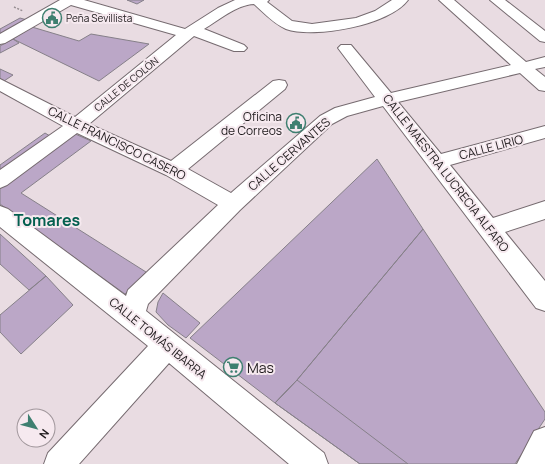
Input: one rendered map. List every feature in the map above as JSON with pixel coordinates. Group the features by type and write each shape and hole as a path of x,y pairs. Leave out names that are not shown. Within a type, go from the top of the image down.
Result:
{"street":[{"path":"0,40 69,0 190,32 239,48"},
{"path":"259,0 278,18 292,26 308,29 327,28 368,18 380,13 401,0"},
{"name":"CALLE DE COLÓN","path":"0,180 76,125 190,32 223,11 244,1 259,0"},
{"path":"446,0 545,86"},
{"path":"497,0 545,38"},
{"name":"CALLE MAESTRA LUCRECIA ALFARO","path":"346,48 388,99 545,300"},
{"name":"CALLE CERVANTES","path":"132,316 136,298 233,204 326,120 341,112 388,99 545,62"},
{"name":"CALLE FRANCISCO CASERO","path":"0,84 76,125 173,170 233,204"},
{"path":"173,170 279,85"},
{"name":"CALLE LIRIO","path":"437,162 545,132"},
{"path":"489,228 545,210"},
{"name":"CALLE TOMÁS IBARRA","path":"0,215 132,316 166,346 313,464"},
{"path":"59,464 166,346"},
{"path":"532,464 545,442"}],"building":[{"path":"127,0 144,0 137,4"},
{"path":"20,18 27,20 0,36 0,29"},
{"path":"32,27 79,41 91,34 149,44 99,81 13,39"},
{"path":"13,39 19,43 0,53 0,46"},
{"path":"0,69 13,75 4,81 0,79"},
{"path":"45,133 55,139 0,178 0,165"},
{"path":"73,133 91,141 21,193 146,272 125,294 0,204 0,187"},
{"path":"377,159 423,229 297,380 275,403 190,338"},
{"path":"423,229 545,412 545,419 515,464 360,464 275,403 297,380"},
{"path":"0,234 46,276 29,290 0,264"},
{"path":"46,276 73,305 21,354 0,332 0,315"},
{"path":"163,293 200,323 186,338 168,325 156,312 158,302"},
{"path":"297,380 408,464 360,464 275,403"}],"place":[{"name":"Peña Sevillista","path":"52,18"},
{"name":"Oficina de Correos","path":"296,123"},
{"name":"Mas","path":"233,367"}],"district":[{"name":"Tomares","path":"47,220"}]}
